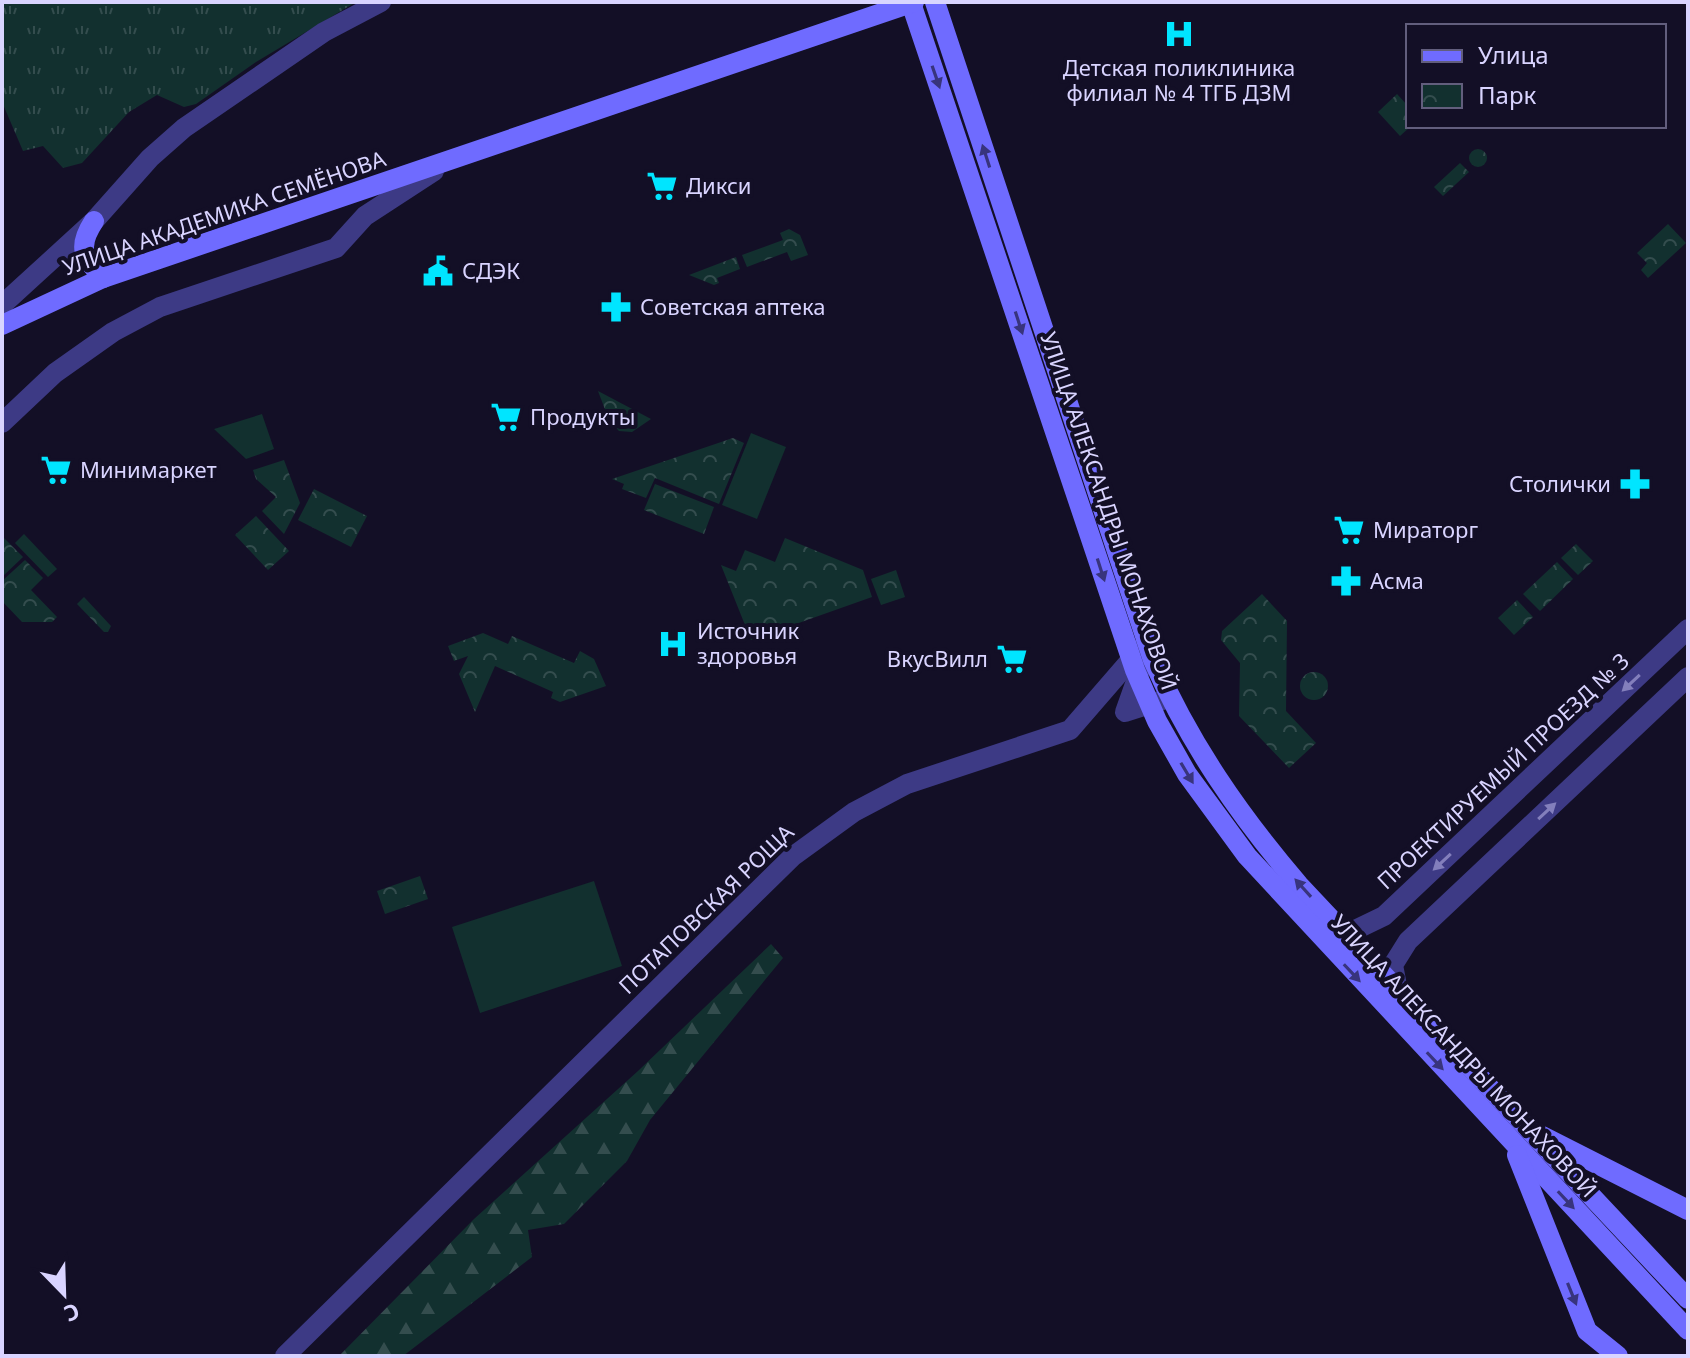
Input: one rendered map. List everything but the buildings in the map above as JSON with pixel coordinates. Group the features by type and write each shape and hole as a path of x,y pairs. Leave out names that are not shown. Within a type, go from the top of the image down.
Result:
{"main road":[{"name":"УЛИЦА АЛЕКСАНДРЫ МОНАХОВОЙ","path":"913,2 1116,615 1160,701 1248,824 1398,991 1688,1330"},
{"name":"УЛИЦА АКАДЕМИКА СЕМЁНОВА","path":"2,325 103,278 913,2"},
{"name":"УЛИЦА АЛЕКСАНДРЫ МОНАХОВОЙ","path":"935,2 1127,584 1160,701 1187,774 1247,856 1521,1136 1688,1299"},
{"path":"94,221 84,237 84,247 87,260 103,278"},
{"path":"1521,1136 1688,1210"},
{"path":"1521,1136 1587,1331 1618,1356"}],"street":[{"name":"УЛИЦА АКАДЕМИКА СЕМЁНОВА","path":"2,305 94,221 150,158 184,128 324,32 381,2"},
{"path":"2,423 70,361 147,313 336,248 384,202 466,154"},
{"name":"ПРОЕКТИРУЕМЫЙ ПРОЕЗД № 3","path":"1341,930 1355,930 1384,916 1688,629"},
{"name":"ПОТАПОВСКАЯ РОЩА","path":"285,1356 756,890 826,830 907,784 1070,730 1153,635 1125,712 1160,701"},
{"path":"1398,991 1393,965 1408,941 1688,677"}],"green space":[{"path":"2,2 356,2 256,62 196,104 184,107 157,95 129,112 82,163 63,168 43,146 23,151 2,102"},
{"path":"1397,94 1406,104 1406,128 1409,128 1400,136 1378,112"},
{"path":"1478,149 1487,158 1478,167 1469,158"},
{"path":"1460,163 1469,172 1443,196 1434,187"},
{"path":"1668,224 1686,243 1648,278 1641,270 1647,263 1637,253"},
{"path":"789,229 800,235 808,255 791,261 787,252 747,267 742,255 783,240 780,233"},
{"path":"736,257 740,269 717,278 719,283 714,285 689,275"},
{"path":"598,391 651,419 632,432 619,431 609,420"},
{"path":"262,414 274,449 246,459 214,429"},
{"path":"751,433 786,447 757,519 722,505"},
{"path":"733,438 744,443 719,504 655,478 646,498 622,489 624,484 612,479"},
{"path":"284,460 300,503 284,534 262,511 276,497 256,479 253,470"},
{"path":"655,484 714,507 704,534 644,510"},
{"path":"314,489 367,516 351,547 298,520"},
{"path":"256,516 289,551 268,570 235,535"},
{"path":"24,534 57,569 48,577 15,543"},
{"path":"2,536 23,557 2,577"},
{"path":"785,538 863,570 872,597 751,640 721,565 736,571 745,550 775,562"},
{"path":"1576,544 1593,561 1578,575 1561,558"},
{"path":"25,560 43,578 31,590 57,617 52,622 22,622 2,601 2,581"},
{"path":"1557,562 1573,579 1540,611 1523,594"},
{"path":"896,570 905,597 881,605 871,579"},
{"path":"1262,594 1287,621 1286,711 1316,743 1289,768 1239,716 1240,663 1221,640 1222,631"},
{"path":"84,597 111,626 108,632 104,632 77,604"},
{"path":"1517,600 1533,617 1514,635 1498,618"},
{"path":"483,633 508,644 512,636 574,663 580,651 594,659 606,686 560,702 551,698 553,692 495,666 475,712 459,674 468,656 454,661 448,646"},
{"path":"1314,672 1324,676 1328,686 1324,696 1314,700 1304,696 1300,686 1304,676"},
{"path":"420,876 428,899 385,914 377,891"},
{"path":"594,881 622,966 480,1013 452,927"},
{"path":"771,944 783,958 650,1120 627,1161 564,1224 528,1230 532,1257 403,1356 339,1356 474,1219 638,1071"}],"place":[{"name":"Детская поликлиника филиал № 4 ТГБ ДЗМ","path":"1179,34"},
{"name":"Дикси","path":"662,186"},
{"name":"СДЭК","path":"438,271"},
{"name":"Советская аптека","path":"616,307"},
{"name":"Продукты","path":"506,417"},
{"name":"Минимаркет","path":"56,470"},
{"name":"Столички","path":"1635,484"},
{"name":"Мираторг","path":"1349,530"},
{"name":"Асма","path":"1346,581"},
{"name":"Источник здоровья","path":"673,644"},
{"name":"ВкусВилл","path":"1012,659"}]}
